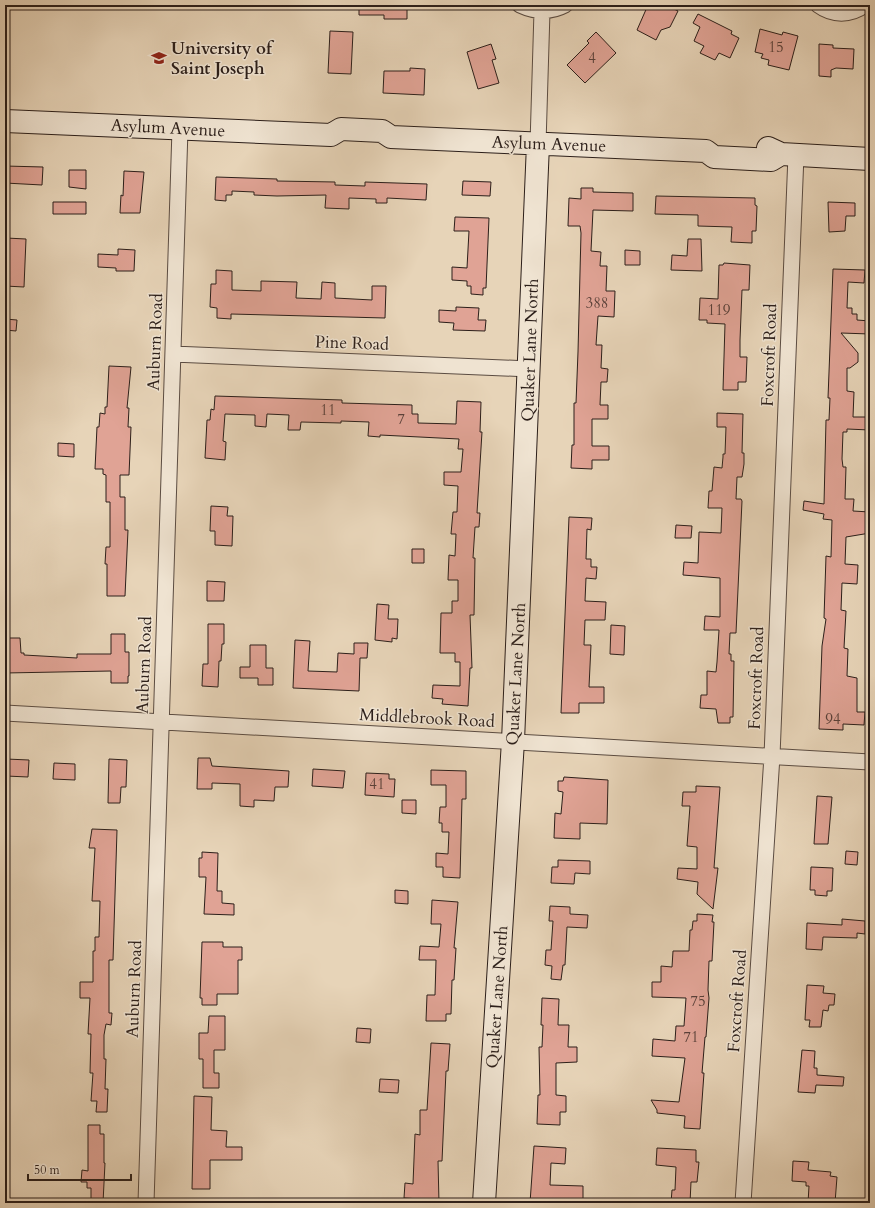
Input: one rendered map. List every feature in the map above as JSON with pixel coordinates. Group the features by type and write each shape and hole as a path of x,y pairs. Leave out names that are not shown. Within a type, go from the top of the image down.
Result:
{"street":[{"path":"520,5 542,11 557,9 565,5"},
{"path":"818,5 829,12 844,14 859,10 865,5"},
{"path":"538,144 542,11"},
{"name":"Asylum Avenue","path":"5,121 331,135 341,130 382,131 391,137 706,151 715,145 770,148 789,154 870,159"},
{"name":"Auburn Road","path":"146,1203 180,129"},
{"name":"Quaker Lane North","path":"484,1203 513,741 530,369 538,144"},
{"name":"Foxcroft Road","path":"743,1203 772,756 789,154"},
{"name":"Pine Road","path":"173,354 530,369"},
{"name":"Middlebrook Road","path":"5,713 870,762"}],"building":[{"path":"359,5 407,5 407,19 384,19 384,15 359,15"},
{"path":"648,5 666,5 678,11 670,27 661,30 656,40 637,30"},
{"path":"698,14 732,31 731,34 739,38 730,58 719,53 715,60 700,53 704,46 694,41 700,27 693,23"},
{"path":"760,29 782,35 783,32 798,36 789,70 768,65 769,60 761,58 763,54 755,52"},
{"path":"330,31 353,32 351,74 328,73"},
{"path":"596,32 616,53 585,83 567,65 589,43 587,41"},
{"path":"491,44 496,59 492,60 499,83 478,89 467,52"},
{"path":"819,44 833,45 833,48 854,49 853,69 836,68 831,70 831,77 819,76"},
{"path":"410,68 425,69 424,95 383,93 384,71 410,71"},
{"path":"5,166 43,167 42,185 5,183"},
{"path":"69,170 86,170 86,189 69,187"},
{"path":"124,171 144,172 140,213 120,213 121,195 123,196"},
{"path":"216,177 277,179 277,181 335,182 335,185 365,186 365,182 427,184 426,200 387,198 387,203 376,203 376,199 349,198 349,209 325,208 326,195 277,196 254,195 254,192 232,191 232,195 226,195 226,201 215,200"},
{"path":"463,181 491,182 490,196 462,195"},
{"path":"581,188 593,188 593,192 633,193 633,211 593,210 591,251 601,252 600,266 607,266 606,291 615,291 614,317 598,316 596,345 602,345 601,368 608,369 607,382 601,382 600,405 608,405 608,419 592,419 592,446 609,446 609,460 592,460 592,469 571,468 572,445 574,445 574,403 576,403 581,233 580,226 568,226 569,198 581,199"},
{"path":"656,196 755,198 755,205 757,206 756,231 752,231 752,243 731,242 732,227 698,226 698,215 655,214"},
{"path":"53,202 86,202 86,214 53,214"},
{"path":"828,202 855,203 855,216 846,216 845,231 829,232"},
{"path":"455,217 489,218 486,288 483,288 483,295 471,294 471,286 467,286 467,281 452,280 452,267 467,268 469,231 454,231"},
{"path":"6,238 26,239 24,287 5,286"},
{"path":"688,239 701,239 702,271 671,270 672,255 687,256"},
{"path":"118,249 135,250 134,271 116,271 116,268 98,267 98,254 118,255"},
{"path":"625,250 640,251 640,265 625,265"},
{"path":"724,263 750,265 749,290 742,290 740,340 740,357 747,357 746,382 738,382 738,390 723,390 725,324 707,323 707,320 699,320 700,298 718,299 719,265 723,265"},
{"path":"833,269 865,270 864,283 848,282 847,308 852,308 852,314 857,314 857,320 870,321 870,334 841,333 858,353 858,362 850,368 847,368 847,391 854,392 853,417 870,417 870,430 847,429 847,432 843,432 842,459 843,467 846,467 845,499 854,499 853,511 870,512 870,533 846,537 845,564 858,565 857,584 842,583 841,610 846,611 844,648 848,649 847,676 857,678 857,712 865,712 864,725 843,724 843,730 819,729 822,646 826,619 824,618 826,556 831,557 832,520 823,519 824,514 803,510 804,501 824,504 826,420 829,420 830,398 828,398"},
{"path":"216,270 232,271 232,290 261,291 261,281 297,282 296,298 321,299 322,282 335,283 335,298 372,300 372,286 386,286 385,318 231,314 231,319 217,318 217,308 210,307 211,284 216,284"},
{"path":"456,307 479,308 478,320 486,320 485,331 453,330 454,323 439,322 439,310 456,311"},
{"path":"5,319 17,320 16,331 5,330"},
{"path":"109,366 131,367 127,408 129,408 128,427 131,427 129,475 120,475 120,497 125,497 125,530 128,530 125,596 107,596 107,564 105,564 106,547 110,547 110,502 106,502 106,475 103,474 103,469 95,469 97,427 99,427 100,413 105,414 105,407 107,407"},
{"path":"215,396 342,400 342,403 412,405 412,414 418,414 418,423 456,424 457,401 481,402 480,432 482,432 477,513 480,513 479,527 475,527 473,558 475,558 474,615 470,615 472,668 470,668 468,706 442,704 443,699 432,698 433,685 460,686 460,662 455,662 455,653 440,653 441,613 452,613 452,601 458,601 458,580 448,580 449,555 455,556 456,534 451,534 453,512 457,512 458,486 444,485 444,472 461,472 463,449 458,449 459,439 380,435 380,437 368,436 369,422 301,422 300,430 288,430 289,415 267,414 266,427 255,426 255,415 225,414 223,441 226,442 225,460 205,458 207,420 210,420 211,409 214,410"},
{"path":"717,413 743,414 742,453 744,453 744,464 742,477 737,477 736,499 741,499 742,501 736,633 730,633 729,654 731,654 731,661 734,661 733,717 730,717 730,723 718,723 716,709 700,708 701,695 707,695 707,671 716,672 719,630 704,630 705,616 720,617 720,578 683,575 684,562 698,563 699,532 721,533 722,508 708,508 709,491 712,491 714,467 722,468 723,454 725,454 726,427 717,427"},
{"path":"58,443 74,444 74,457 58,456"},
{"path":"211,506 228,507 227,516 233,516 232,546 215,545 215,531 210,531"},
{"path":"569,517 592,518 591,530 587,529 586,559 591,559 591,567 597,567 596,579 586,578 585,601 606,602 605,620 585,620 584,645 591,645 589,687 604,687 604,703 579,703 579,713 561,713"},
{"path":"676,525 692,526 691,538 675,538"},
{"path":"412,549 424,549 424,563 412,563"},
{"path":"207,581 225,582 224,601 207,601"},
{"path":"377,604 389,605 388,619 398,619 397,639 392,638 392,642 375,640"},
{"path":"208,624 224,624 224,644 222,644 221,661 219,661 218,687 202,686 203,664 208,664"},
{"path":"611,625 625,626 624,655 610,654"},
{"path":"111,634 125,634 125,652 129,652 128,683 111,683 111,671 5,673 7,638 20,638 21,653 24,653 24,655 77,658 77,654 111,654"},
{"path":"295,640 310,641 308,671 337,672 338,653 354,654 354,643 368,643 367,658 360,658 359,691 293,688"},
{"path":"250,645 266,645 266,668 273,668 273,685 258,685 258,678 240,678 240,667 250,667"},
{"path":"198,758 210,758 212,766 289,771 288,787 275,787 274,801 254,800 254,807 240,806 240,784 212,783 212,789 197,789"},
{"path":"6,759 29,760 28,777 6,776"},
{"path":"109,759 127,760 126,787 121,787 120,803 108,803"},
{"path":"54,763 75,764 75,780 53,779"},
{"path":"313,769 345,771 343,788 312,786"},
{"path":"431,770 466,771 466,799 462,799 460,878 443,877 443,867 436,867 436,853 448,854 449,832 442,832 442,823 439,823 440,807 446,807 446,785 431,785"},
{"path":"366,773 389,774 389,779 395,779 394,797 365,795"},
{"path":"564,777 608,780 607,824 580,823 580,839 554,838 555,813 561,814 563,792 558,791 558,781 563,781"},
{"path":"696,786 720,787 714,868 718,868 713,909 697,894 698,882 677,879 678,868 697,869 697,847 687,846 690,806 682,806 683,792 696,792"},
{"path":"817,796 832,797 828,844 814,844"},
{"path":"402,800 416,800 416,814 402,813"},
{"path":"92,829 117,830 113,960 109,960 109,1013 112,1013 111,1025 106,1024 104,1035 104,1059 106,1059 105,1089 108,1089 107,1112 96,1112 97,1101 91,1101 93,1073 90,1073 91,1034 88,1034 90,998 80,998 80,982 93,982 93,951 95,951 95,937 99,937 100,901 92,901 95,848 89,848"},
{"path":"846,851 858,852 857,865 845,864"},
{"path":"202,852 218,853 217,891 222,891 222,903 234,904 234,915 204,914 206,877 199,877 199,858 202,858"},
{"path":"558,860 590,861 590,874 575,873 574,884 551,883 552,867 558,867"},
{"path":"811,867 833,868 832,891 827,891 827,896 815,895 815,890 810,890"},
{"path":"395,890 408,891 408,904 395,903"},
{"path":"432,900 458,902 451,1014 446,1014 446,1021 426,1021 427,995 435,995 436,960 419,960 420,946 439,947 441,924 431,924"},
{"path":"550,906 570,907 570,914 588,915 587,928 567,927 565,965 563,965 561,980 551,979 552,966 545,965 546,950 551,950 553,921 549,921"},
{"path":"697,914 713,915 712,922 714,922 712,961 709,961 709,998 702,1073 704,1073 700,1129 684,1128 685,1116 657,1113 657,1110 651,1100 679,1102 685,1058 652,1056 653,1039 675,1041 676,1026 684,1026 686,998 652,997 652,982 661,982 661,966 672,967 673,951 689,951 690,930 692,930 693,921 697,921"},
{"path":"842,919 865,921 865,934 857,933 857,938 823,937 822,950 806,949 807,923 842,925"},
{"path":"202,942 223,942 223,947 242,947 242,960 238,960 238,994 217,994 217,1005 202,1005 202,998 200,998"},
{"path":"807,985 824,986 823,993 835,994 834,1005 829,1005 828,1011 823,1010 821,1027 809,1027 810,1020 805,1020"},
{"path":"542,998 559,999 558,1025 569,1025 568,1047 577,1047 577,1062 556,1063 556,1095 566,1096 566,1112 560,1112 560,1125 537,1124 538,1095 540,1095 539,1047 542,1047 543,1025 541,1025"},
{"path":"209,1016 225,1016 225,1050 214,1050 214,1073 219,1073 219,1088 203,1088 203,1059 199,1059 199,1033 208,1033"},
{"path":"357,1028 371,1029 370,1043 356,1042"},
{"path":"431,1043 450,1044 448,1071 446,1071 442,1161 438,1161 439,1203 421,1203 421,1199 404,1198 405,1183 413,1184 415,1134 420,1135 420,1110 427,1110"},
{"path":"802,1050 815,1051 814,1068 817,1068 817,1075 844,1077 843,1086 816,1085 815,1093 798,1092"},
{"path":"380,1079 399,1080 398,1093 379,1092"},
{"path":"194,1096 212,1097 211,1130 227,1131 226,1147 242,1147 242,1160 210,1160 210,1189 192,1189"},
{"path":"88,1125 100,1125 100,1134 104,1134 105,1163 103,1203 91,1203 91,1188 87,1188 87,1182 81,1182 82,1170 88,1171"},
{"path":"534,1146 566,1148 565,1164 551,1163 550,1185 583,1186 583,1201 530,1203"},
{"path":"657,1148 696,1150 696,1162 699,1162 697,1182 691,1182 690,1203 671,1203 672,1190 675,1190 676,1167 656,1165"},
{"path":"793,1161 809,1162 808,1170 831,1172 830,1176 837,1177 835,1203 808,1203 809,1186 806,1186 806,1182 792,1181"}],"place":[{"name":"University of Saint Joseph","path":"159,58"}]}
